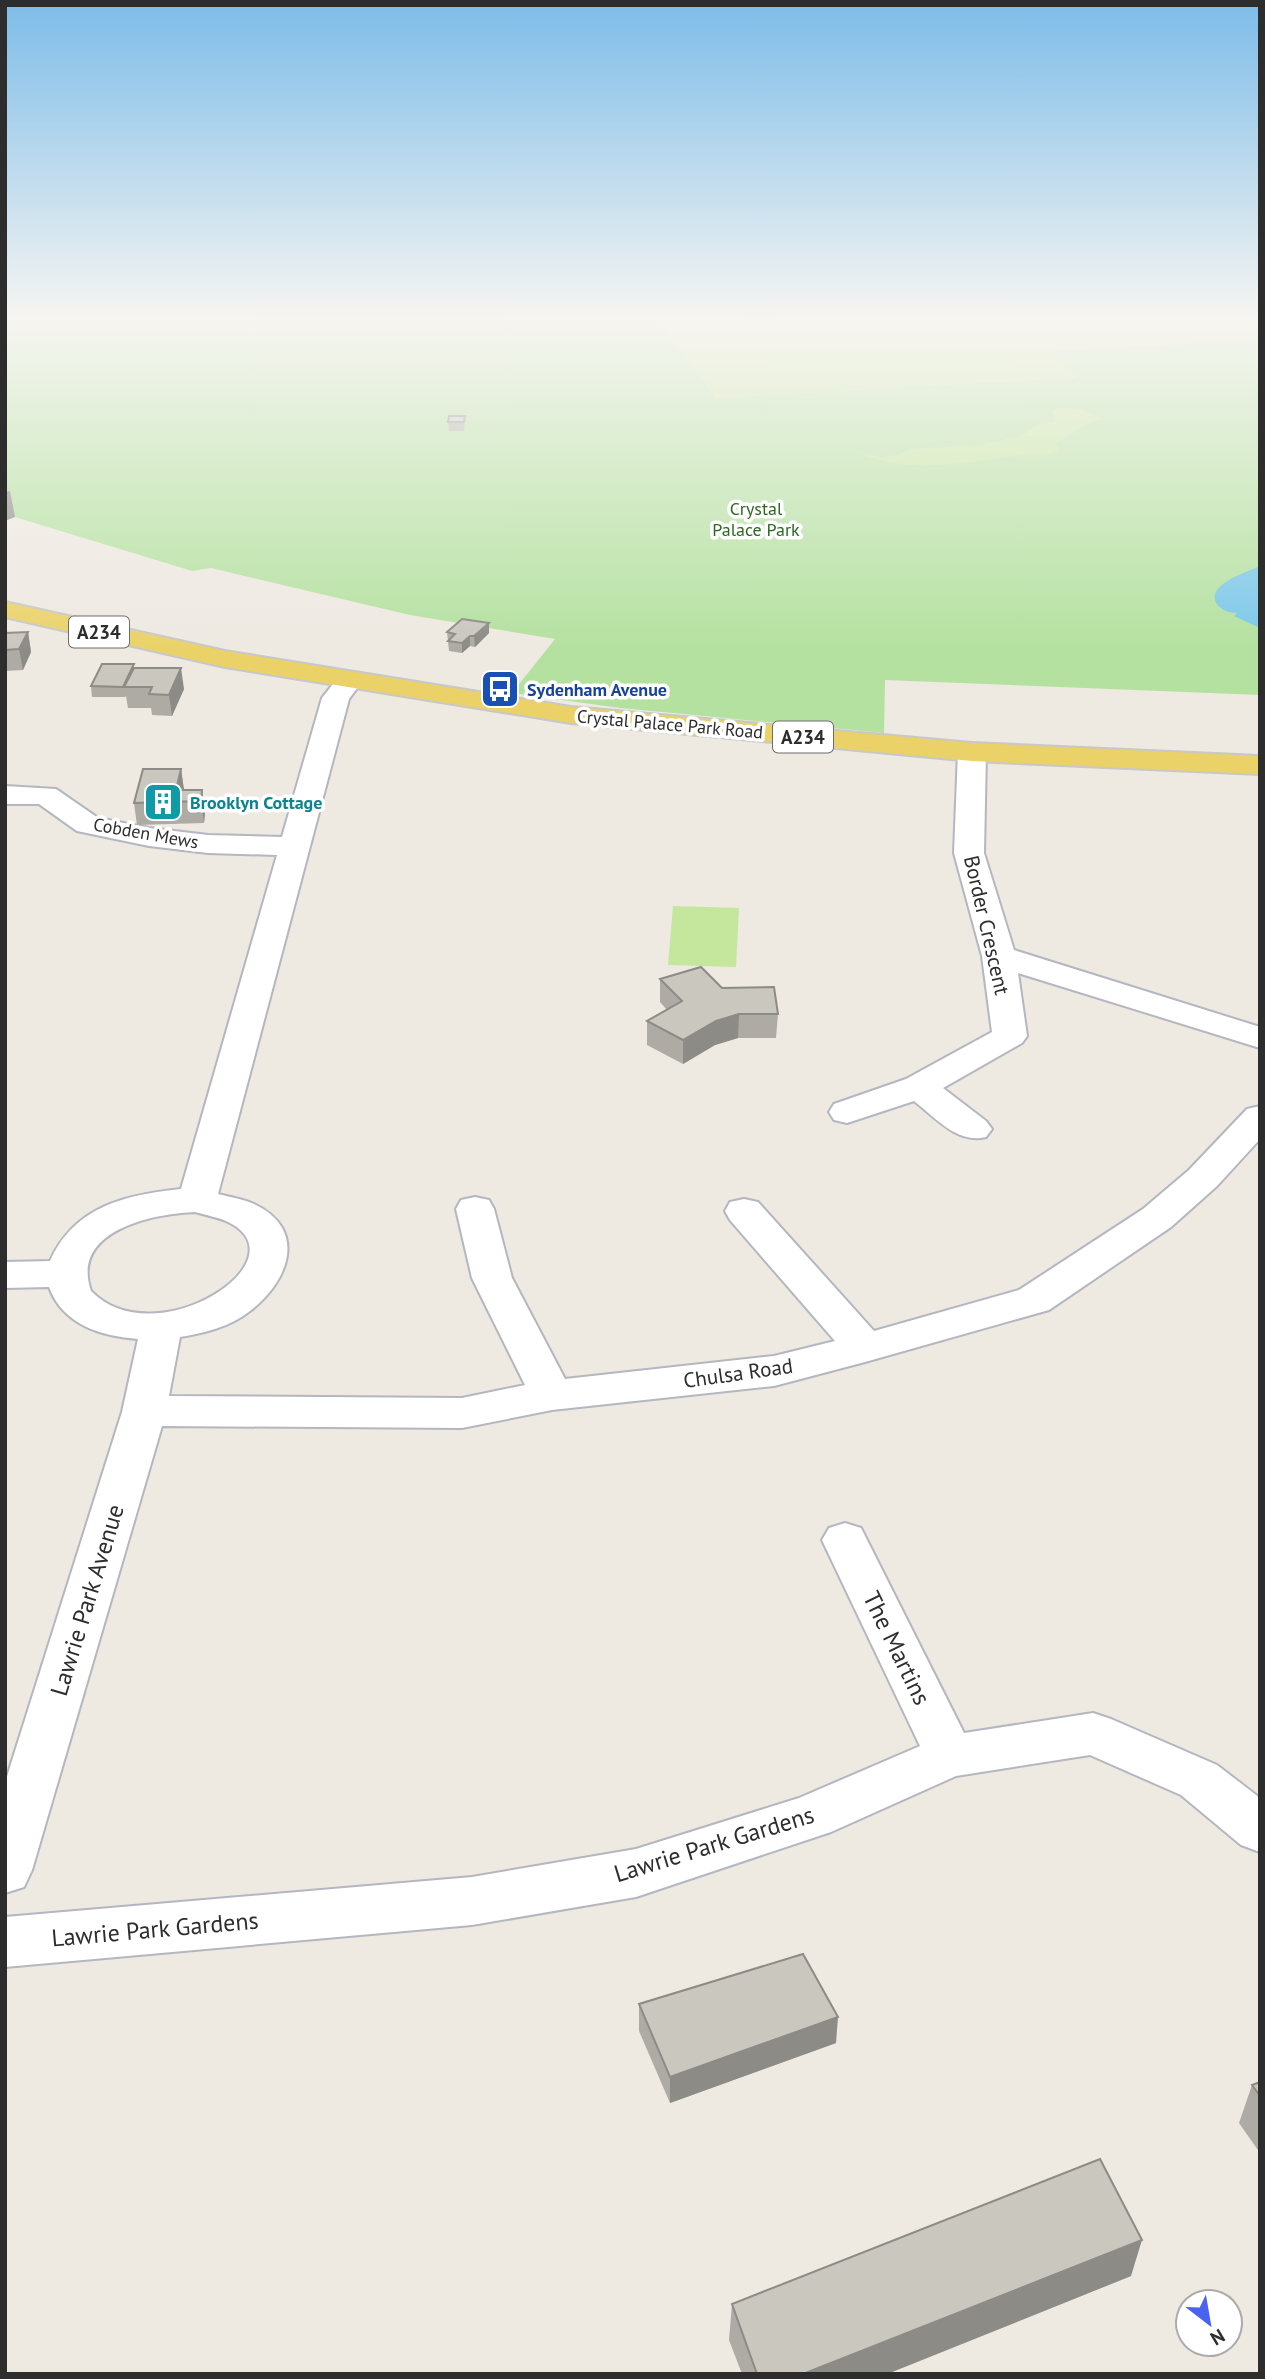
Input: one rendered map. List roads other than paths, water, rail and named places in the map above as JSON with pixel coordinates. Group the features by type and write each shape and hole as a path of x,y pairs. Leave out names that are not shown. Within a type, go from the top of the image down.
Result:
{"main road":[{"name":"Crystal Palace Park Road","path":"5,609 225,660 571,715 972,752 1260,765"}],"street":[{"path":"197,1200 336,698 350,680"},
{"name":"Border Crescent","path":"847,1112 919,1087 1010,1036 999,956 968,853 972,752"},
{"name":"Cobden Mews","path":"5,795 46,795 88,825 149,837 208,844 295,846"},
{"path":"999,956 1260,1038"},
{"path":"919,1087 973,1129"},
{"name":"Chulsa Road","path":"144,1412 186,1410 462,1413 552,1395 774,1371 865,1348 1034,1300 1157,1219 1203,1178 1260,1116"},
{"path":"197,1200 231,1208 257,1224 267,1238 270,1254 266,1271 255,1288 238,1303 215,1315 161,1328 133,1327 108,1321 88,1311 74,1297 67,1274 71,1257 82,1240 99,1226 145,1205 197,1200"},
{"path":"475,1209 492,1278 552,1395"},
{"path":"744,1211 865,1348"},
{"path":"5,1275 67,1274"},
{"name":"Lawrie Park Avenue","path":"5,1870 144,1412 161,1328"},
{"name":"The Martins","path":"845,1540 950,1756"},
{"name":"Lawrie Park Gardens","path":"5,1942 472,1900 636,1873 812,1815 950,1756 1093,1734 1199,1780 1260,1829"}],"water":[{"path":"1260,566 1260,628 1234,616 1237,613 1221,608 1215,597 1222,585"}],"place":[{"name":"Sydenham Avenue","path":"500,689"},
{"name":"Brooklyn Cottage","path":"163,802"}],"park label":[{"name":"Crystal Palace Park","path":"756,518"}]}
